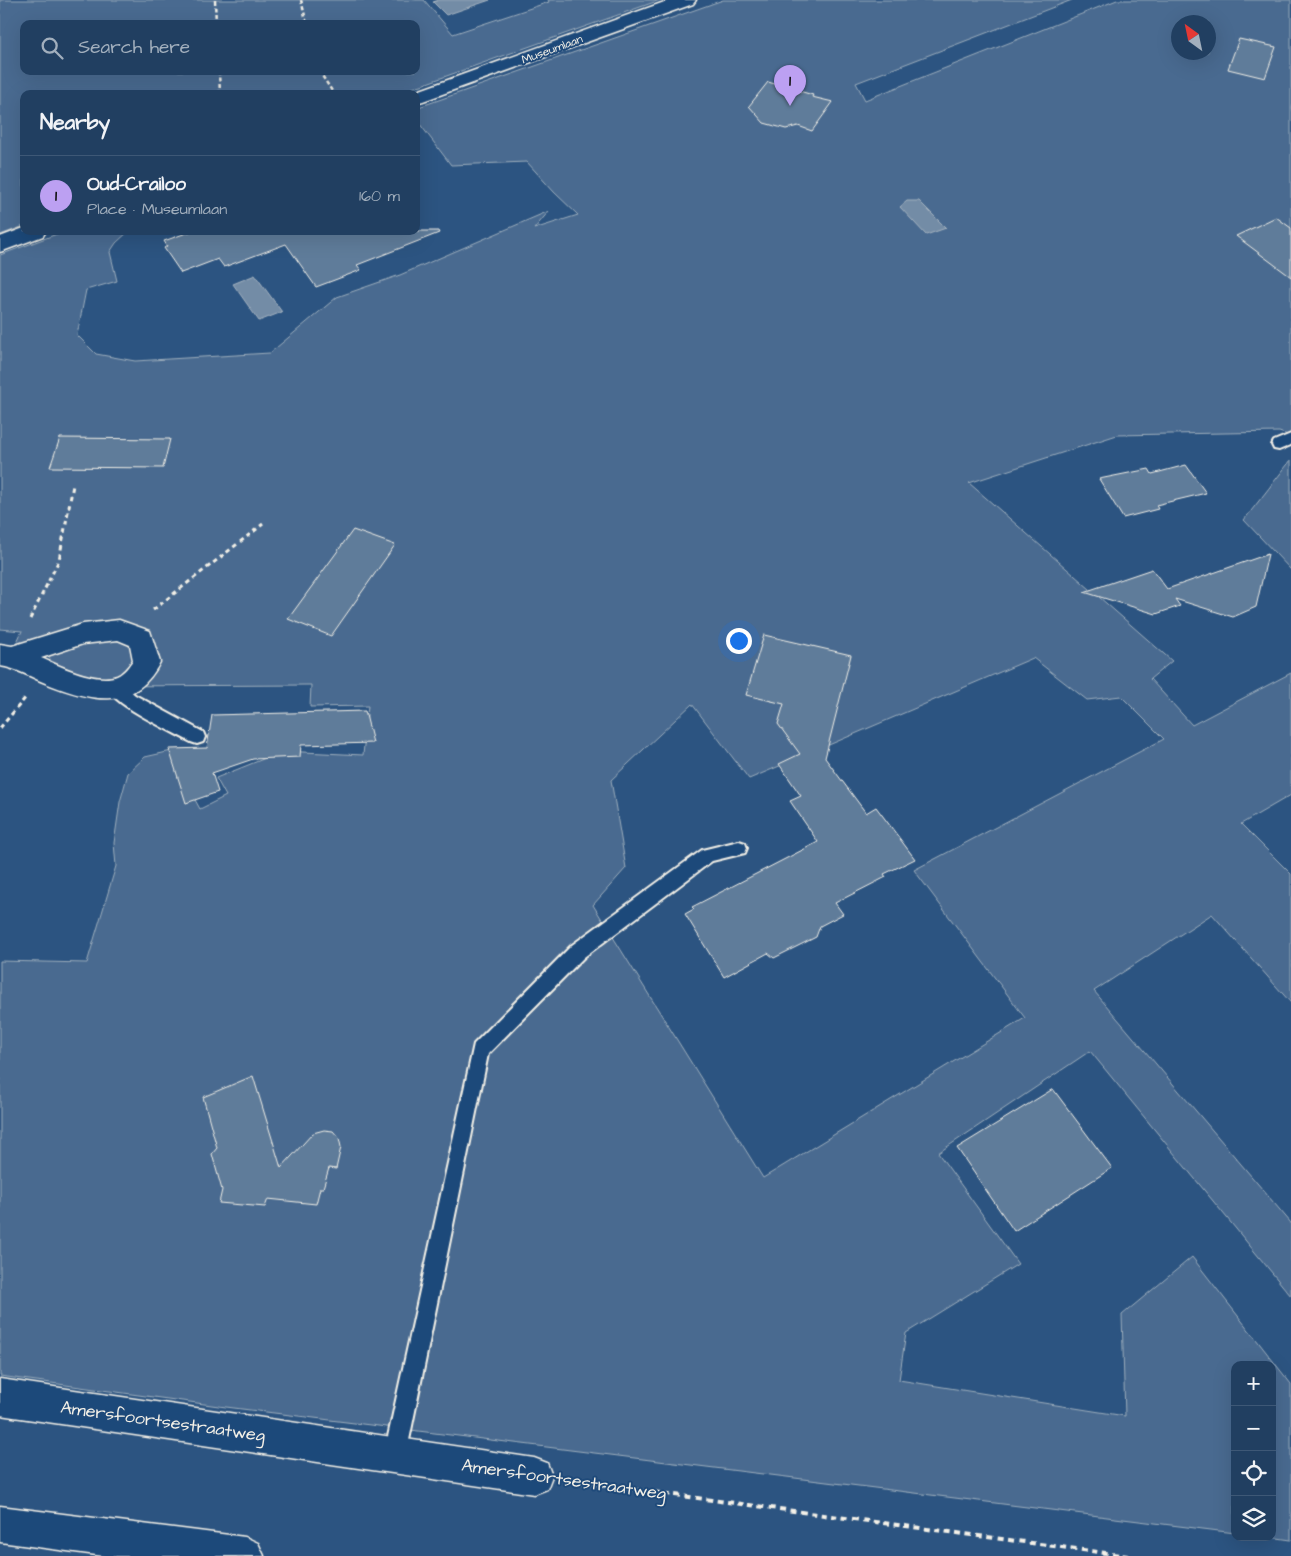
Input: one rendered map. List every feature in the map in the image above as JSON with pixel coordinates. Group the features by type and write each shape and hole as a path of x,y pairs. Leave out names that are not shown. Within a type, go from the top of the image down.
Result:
{"main road":[{"name":"Museumlaan","path":"420,96 687,0"},
{"path":"0,245 26,235"},
{"path":"119,630 141,638 147,662 127,684 109,690 83,686 6,656 83,634 119,630"},
{"name":"Amersfoortsestraatweg","path":"0,1397 534,1476"},
{"path":"0,1524 245,1556"}],"lane":[{"path":"115,688 128,700 196,737"},
{"path":"395,1455 480,1050 578,951 708,855 738,848"}],"path":[{"path":"215,0 216,20"},
{"path":"302,0 306,20"},
{"path":"219,75 220,90"},
{"path":"321,75 331,90"},
{"path":"29,620 59,560 73,485"},
{"path":"124,632 263,524"},
{"path":"0,728 33,689"},
{"name":"Amersfoortsestraatweg","path":"534,1476 1128,1556"}],"shaded area":[{"path":"0,0 424,0 453,34 549,2 548,0 660,0 407,90 20,90 20,228 0,235"},
{"path":"439,0 490,0 446,15 433,2"},
{"path":"723,0 1072,0 856,83 865,100 1117,0 1291,0 1291,436 1279,432 1117,435 969,483 1172,661 1150,679 1192,725 1291,673 1291,795 1241,824 1291,874 1291,1003 1212,914 1094,991 1291,1223 1291,1296 1090,1051 938,1153 1018,1264 906,1333 899,1380 1125,1416 1122,1315 1192,1257 1273,1361 1231,1361 1231,1533 226,1407 0,1376 0,961 87,963 116,866 114,843 120,802 128,773 145,757 176,750 175,763 200,809 226,796 216,778 283,751 363,755 368,706 310,707 311,685 107,686 54,667 49,657 11,655 22,631 0,629 0,255 54,235 125,235 110,252 117,281 86,290 77,335 96,354 135,361 270,353 337,297 400,275 549,211 534,229 578,215 527,162 451,165 420,124 420,107","holes":["1033,658 1087,700 1121,696 1164,739 914,870 1025,1018 763,1178 593,905 626,868 611,780 692,704 749,779"]},
{"path":"907,201 919,201 946,228 926,235 900,207"},
{"path":"255,275 282,312 259,321 233,284"},
{"path":"1291,460 1291,570 1244,520"},
{"path":"1276,1365 1291,1384 1291,1540 1276,1538"}],"building":[{"path":"1239,39 1276,47 1265,78 1228,69"},
{"path":"768,82 833,102 812,131 798,126 786,129 764,123 749,106"},
{"path":"1276,217 1291,228 1291,277 1236,236"},
{"path":"420,231 438,231 439,233 357,265 361,270 316,287 286,244 224,267 218,259 181,273 164,248 167,246 164,241 181,235 420,235"},
{"path":"60,438 170,439 163,468 50,467"},
{"path":"1186,465 1206,493 1156,505 1158,509 1123,518 1099,479 1149,469 1152,474"},
{"path":"353,530 395,545 331,636 288,619"},
{"path":"1268,554 1256,607 1233,617 1175,599 1180,606 1156,614 1084,592 1152,569 1167,589"},
{"path":"764,635 851,655 825,758 866,813 876,807 915,859 884,874 886,877 835,903 843,914 820,926 816,937 774,958 768,953 724,977 685,914 694,909 692,907 818,842 790,801 801,796 779,764 800,754 778,724 784,704 746,695"},
{"path":"365,711 373,743 301,745 300,757 253,759 212,773 218,792 186,803 169,749 207,748 212,715"},
{"path":"253,1076 281,1168 313,1133 324,1130 333,1131 339,1138 341,1147 336,1169 329,1168 323,1188 320,1188 316,1204 268,1199 265,1207 219,1203 222,1190 212,1154 217,1148 203,1097"},
{"path":"1053,1089 1112,1168 1014,1231 957,1148"}],"place":[{"name":"Oud-Crailoo","path":"790,106"}]}
